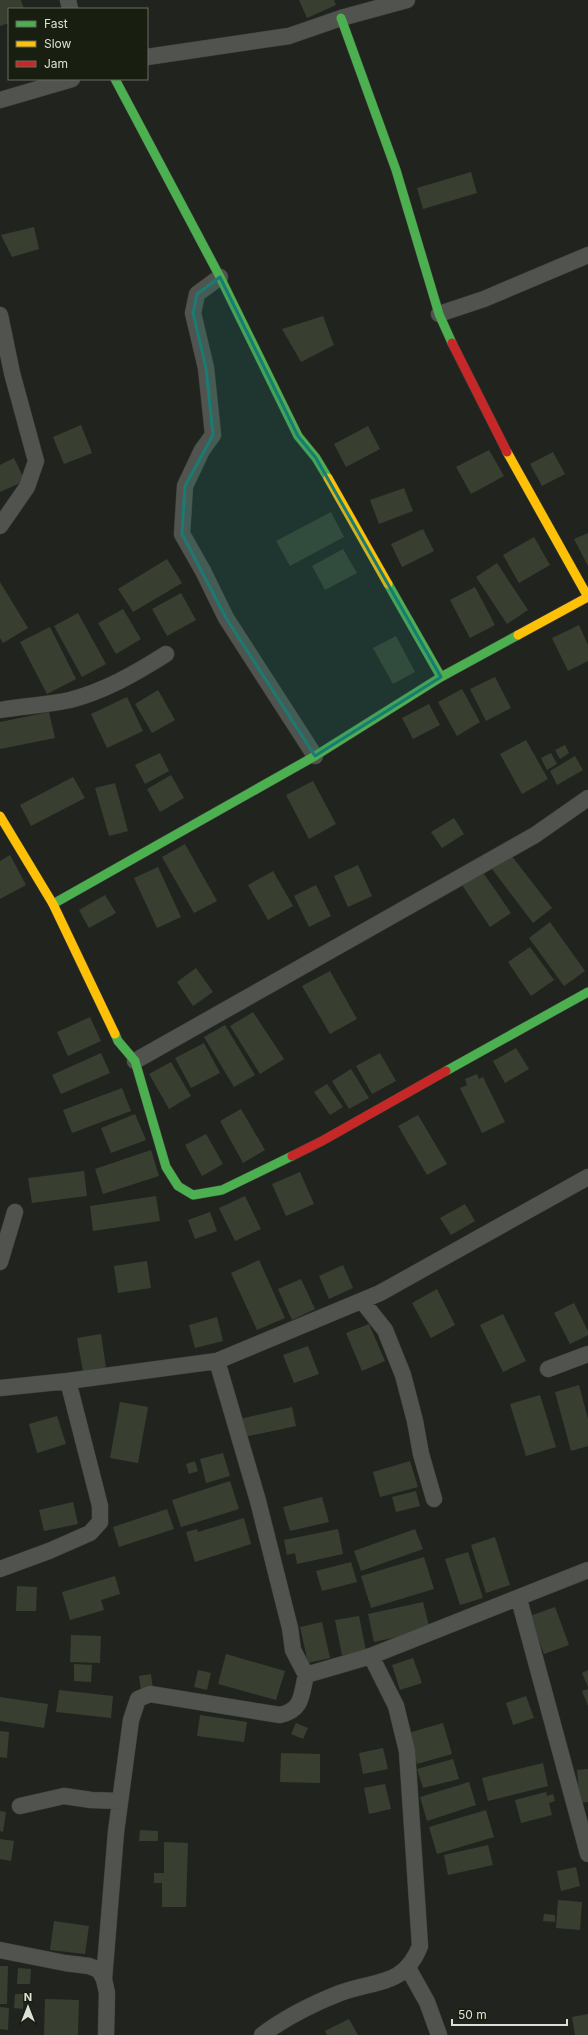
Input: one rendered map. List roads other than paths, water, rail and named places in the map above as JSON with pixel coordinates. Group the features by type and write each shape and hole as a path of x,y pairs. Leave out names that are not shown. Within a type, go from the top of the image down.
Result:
{"street":[{"path":"148,57 289,36 341,18 407,0"},
{"path":"53,904 315,756 441,677 588,597 482,408 439,314 396,170 341,18"},
{"path":"0,100 69,80"},
{"path":"116,80 220,277 298,436 316,458 441,677"},
{"path":"439,314 484,299 588,256"},
{"path":"220,277 197,294 193,313 206,368 213,434 202,450 185,486 182,534 203,571 226,618 315,756"},
{"path":"0,315 12,373 36,461 27,487 0,526"},
{"path":"0,710 70,700 133,675 166,654"},
{"path":"135,1061 535,835 588,798"},
{"path":"0,816 53,904 118,1041 135,1061 166,1168 178,1186 193,1194 222,1190 322,1141 588,992"},
{"path":"0,1388 68,1381 217,1361 380,1293 588,1177"},
{"path":"0,1262 15,1212"},
{"path":"362,1301 385,1330 403,1375 415,1421 421,1454 434,1499"},
{"path":"548,1369 588,1354"},
{"path":"104,1979 120,1801 131,1720 138,1699 142,1696 150,1694 280,1715 290,1713 299,1705 306,1675 293,1650 290,1628 258,1501 217,1361"},
{"path":"0,1569 49,1551 90,1533 100,1522 100,1506 68,1381"},
{"path":"306,1675 371,1656 519,1599 588,1570"},
{"path":"519,1599 588,1854"},
{"path":"262,2035 283,2019 304,2009 341,1993 393,1978 408,1968 420,1946 407,1751 396,1706 371,1656"},
{"path":"20,1806 64,1796 91,1800 120,1801"},
{"path":"0,1950 65,1964 89,1966 99,1970 104,1979 107,1993 106,2035"},
{"path":"408,1968 427,2002 439,2035"}]}
